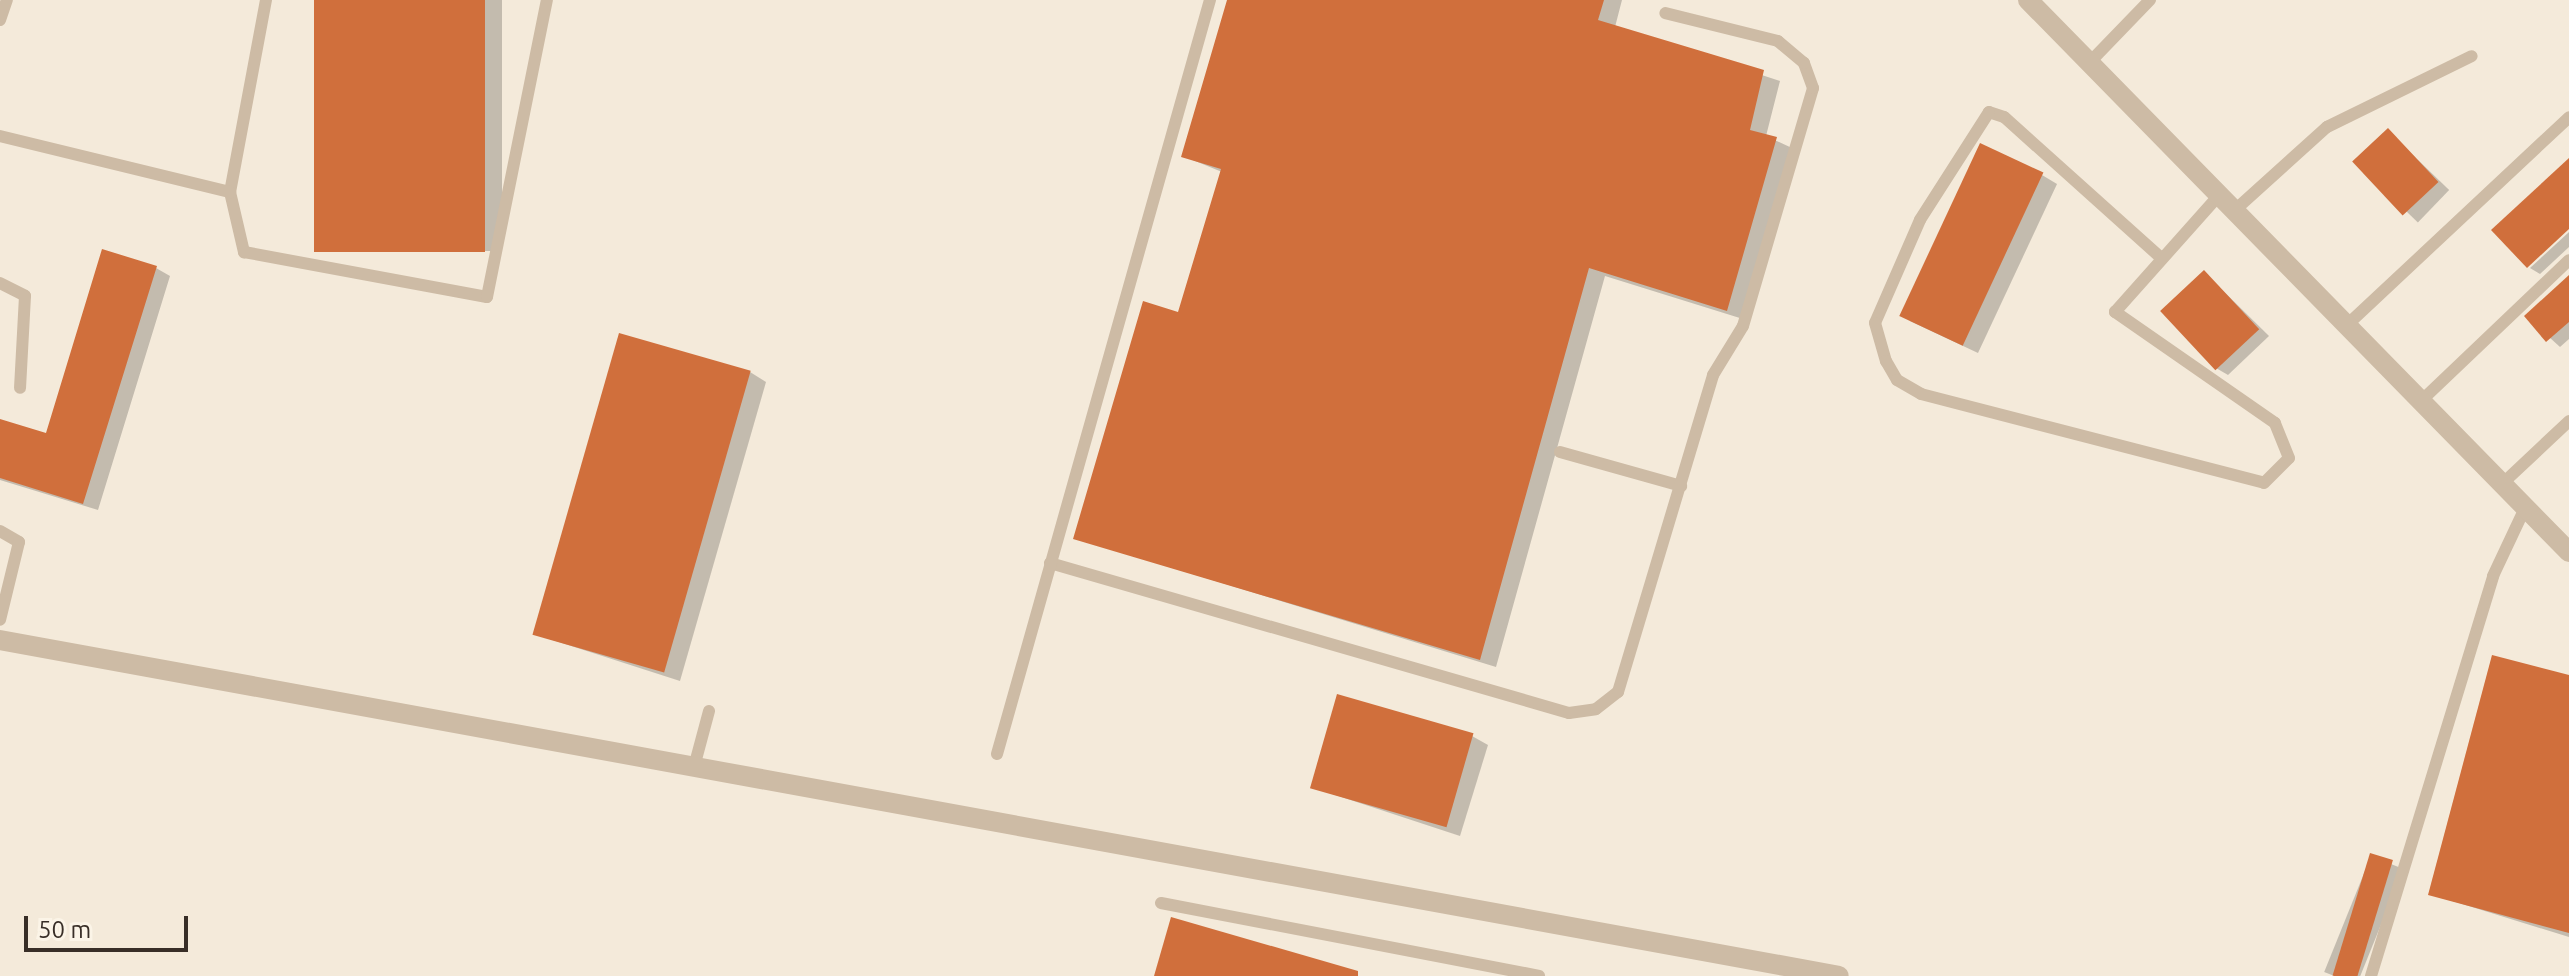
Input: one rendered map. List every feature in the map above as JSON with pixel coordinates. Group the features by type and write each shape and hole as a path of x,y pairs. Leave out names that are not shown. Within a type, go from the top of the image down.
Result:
{"street":[{"path":"2028,0 2569,552"},
{"path":"0,640 1839,976"}],"lane":[{"path":"0,20 7,0"},
{"path":"266,0 230,192 244,252 487,297 547,0"},
{"path":"997,754 1210,0"},
{"path":"2091,61 2150,0"},
{"path":"1050,563 1569,713 1596,709 1618,692 1713,375 1743,326 1813,88 1804,63 1778,41 1665,13"},
{"path":"2235,210 2327,127 2472,56"},
{"path":"2159,256 2004,117 1989,112 1920,220 1875,323 1886,361 1897,380 1921,394 2264,483 2289,458 2275,423 2115,312 2159,256 2220,194"},
{"path":"2347,325 2569,117"},
{"path":"0,136 230,192"},
{"path":"2421,401 2569,260"},
{"path":"0,283 25,296 20,388"},
{"path":"2502,484 2569,421"},
{"path":"1560,452 1681,486"},
{"path":"2371,976 2493,576 2525,508"},
{"path":"0,531 19,542 0,620"},
{"path":"694,767 709,711"},
{"path":"1161,903 1539,976"}],"building":[{"path":"314,0 485,0 485,252 314,252"},
{"path":"1227,0 1604,0 1598,20 1764,70 1750,130 1777,137 1727,311 1589,268 1480,660 1073,539 1143,301 1178,312 1221,169 1181,157"},
{"path":"2388,128 2438,182 2403,216 2352,161"},
{"path":"1980,143 2043,173 1963,346 1899,316"},
{"path":"2569,158 2569,229 2527,268 2491,230"},
{"path":"102,249 157,266 83,504 0,478 0,419 46,433"},
{"path":"2204,270 2259,329 2215,370 2160,311"},
{"path":"2569,275 2569,322 2546,342 2524,316"},
{"path":"619,333 751,371 664,673 532,635"},
{"path":"2492,655 2569,675 2569,933 2428,895"},
{"path":"1337,694 1473,733 1446,827 1310,788"},
{"path":"2370,853 2393,860 2357,976 2333,975"},
{"path":"1171,917 1358,971 1358,976 1154,976"}]}
